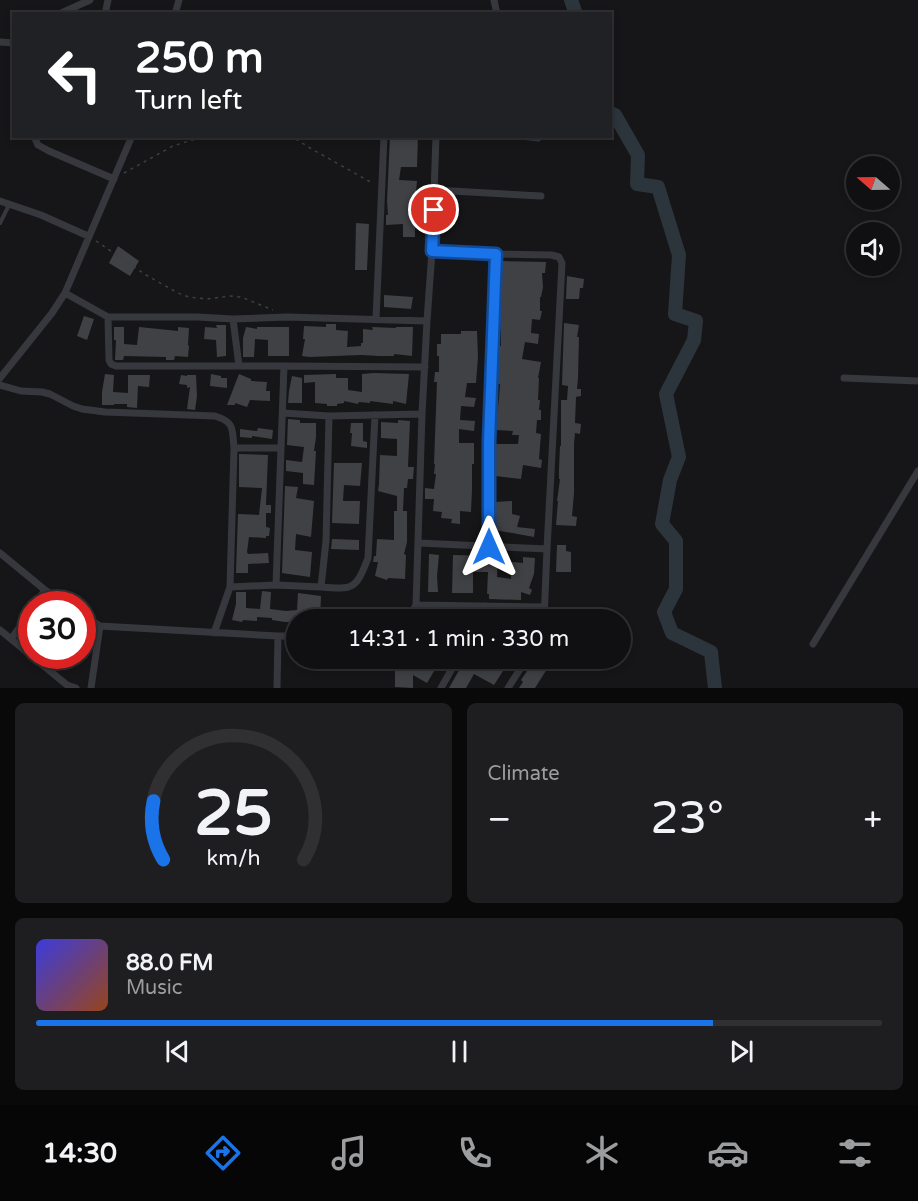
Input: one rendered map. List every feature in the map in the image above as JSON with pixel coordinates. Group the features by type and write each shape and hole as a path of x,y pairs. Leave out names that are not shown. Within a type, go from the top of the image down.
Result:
{"street":[{"path":"63,12 90,0"},
{"path":"35,138 38,145 49,151 114,179"},
{"path":"0,378 52,313 65,292 131,138"},
{"path":"376,319 384,138"},
{"path":"414,609 416,605 419,543 422,414 436,138"},
{"path":"434,190 542,196"},
{"path":"0,201 41,215 88,236"},
{"path":"416,605 544,608 562,263 559,257 551,255 432,251"},
{"path":"489,547 489,442 496,254"},
{"path":"65,292 108,317 233,319 287,317 427,321"},
{"path":"108,317 109,360 116,366 425,367"},
{"path":"233,319 239,366"},
{"path":"276,585 284,366"},
{"path":"844,378 918,381"},
{"path":"0,385 21,392 50,394 82,409 215,416 229,423 234,448 230,587 214,633"},
{"path":"283,413 329,416 422,414"},
{"path":"230,587 276,585 344,589 357,583 368,558 375,415"},
{"path":"321,587 326,541 329,416"},
{"path":"234,448 280,448"},
{"path":"813,644 918,471"},
{"path":"419,543 547,549"},
{"path":"0,553 45,590"},
{"path":"96,624 100,626 286,636"},
{"path":"91,688 100,626"},
{"path":"11,639 18,629"},
{"path":"0,630 67,685 76,688"},
{"path":"277,688 278,636"},
{"path":"441,688 452,669"},
{"path":"508,688 520,669"}],"lane":[{"path":"0,223 10,204"}],"path":[{"path":"114,179 173,147 199,138"},
{"path":"293,138 382,188"},
{"path":"88,236 146,275 178,293 207,299 241,297 287,317"}],"building":[{"path":"390,138 418,138 417,167 401,167 399,180 417,181 415,237 403,237 403,224 386,225"},
{"path":"356,223 369,224 367,270 355,270"},
{"path":"118,246 139,261 130,276 109,263"},
{"path":"502,261 546,262 545,273 542,273 540,320 532,319 531,333 539,334 538,344 525,342 522,359 541,362 538,400 540,400 541,420 537,420 536,433 541,434 539,459 542,460 541,468 523,465 521,479 495,476 496,444 518,444 519,435 512,435 513,431 495,430 500,384 497,384 497,374 499,374 498,346 501,346 501,318 499,318"},
{"path":"567,276 584,279 579,299 566,299"},
{"path":"384,295 413,297 411,309 384,307"},
{"path":"84,316 94,319 87,340 77,336"},
{"path":"564,323 579,325 577,389 581,389 581,396 576,397 575,423 581,424 580,434 575,433 572,516 577,517 576,526 556,525 560,479 561,400 567,400 568,386 562,385"},
{"path":"326,324 336,324 336,330 348,331 347,347 361,346 363,329 413,327 412,356 394,354 394,356 302,356 305,339 303,339 304,326 326,327"},
{"path":"216,325 226,325 226,356 217,357 216,340 204,339 205,327 217,328"},
{"path":"114,327 124,327 124,344 137,345 139,327 178,331 178,327 189,328 188,357 175,356 174,360 166,360 166,357 124,356 123,360 115,360"},
{"path":"246,327 257,329 257,327 289,327 289,356 268,356 268,340 255,339 254,357 243,357 243,338"},
{"path":"461,331 477,331 478,357 476,383 467,383 465,397 476,398 474,407 461,406 460,420 475,421 474,431 459,429 459,443 474,443 471,512 460,511 460,524 451,523 452,519 441,518 442,512 433,511 434,499 425,499 425,488 434,489 436,474 434,474 434,464 437,382 434,382 435,372 439,372 437,344 441,344 441,334 461,334"},
{"path":"105,374 114,375 113,392 128,393 128,375 150,375 149,387 138,386 137,408 127,407 127,404 102,405"},
{"path":"211,374 227,378 227,388 210,386"},
{"path":"239,374 251,381 267,382 266,391 270,391 270,401 250,400 247,407 235,403 235,405 227,405"},
{"path":"336,374 336,378 348,378 348,390 362,392 362,374 409,374 406,404 393,401 393,404 370,401 370,403 359,402 358,404 344,401 337,406 327,406 327,404 315,403 315,382 304,383 304,375"},
{"path":"181,375 196,375 195,410 187,409 190,387 179,384"},
{"path":"292,376 302,378 302,403 288,403"},
{"path":"288,419 300,420 300,423 316,423 314,485 303,484 303,473 286,471 286,460 302,462 304,447 287,445"},
{"path":"398,420 410,421 408,467 414,467 413,479 408,479 407,488 404,488 403,511 407,511 405,579 388,578 387,580 375,576 378,562 373,562 376,556 377,539 394,540 394,511 397,511 397,496 378,491 380,455 397,456 397,439 381,438 381,422 398,423"},
{"path":"351,423 363,423 363,441 367,442 367,448 351,446"},
{"path":"258,428 273,430 272,439 240,437 240,429 257,431"},
{"path":"239,454 268,455 266,505 271,505 271,513 266,513 266,527 270,528 269,536 266,538 249,537 247,552 248,554 268,553 269,563 248,564 248,573 236,573 238,514 259,515 262,488 239,487"},
{"path":"334,463 362,463 360,486 344,485 343,501 360,501 359,524 332,523"},
{"path":"285,486 298,487 296,498 314,501 311,537 296,534 295,550 312,552 310,577 282,573"},
{"path":"512,501 512,514 520,516 517,527 535,529 534,537 495,530 495,502"},
{"path":"332,539 359,540 359,550 331,549"},
{"path":"557,545 566,545 566,551 571,552 571,572 556,572"},
{"path":"492,552 498,552 497,577 511,579 512,562 523,563 523,557 535,558 534,574 529,588 532,590 530,595 521,592 521,600 489,599 489,594 487,594 488,572 473,572 473,593 452,593 453,555 491,556"},
{"path":"429,554 439,555 438,592 428,592"},
{"path":"262,591 271,592 270,609 286,611 286,622 257,617 257,621 232,620 236,592 246,592 246,608 260,609"},
{"path":"298,593 321,596 320,609 297,609"},
{"path":"395,669 435,669 427,683 413,675 413,688 395,687"},
{"path":"460,669 504,669 494,685 474,674 466,688 449,688"},
{"path":"528,669 547,669 535,688 519,688 523,682 521,680"}],"waterway":[{"path":"571,0 575,12"},
{"path":"612,114 615,115 638,155 637,184 658,187 679,255 675,314 696,321 694,340 666,394 679,457 670,480 662,524 676,541 676,589 664,612 672,633 711,652 715,688"}],"route":[{"path":"434,210 432,251 496,254 489,442 489,547"}]}
